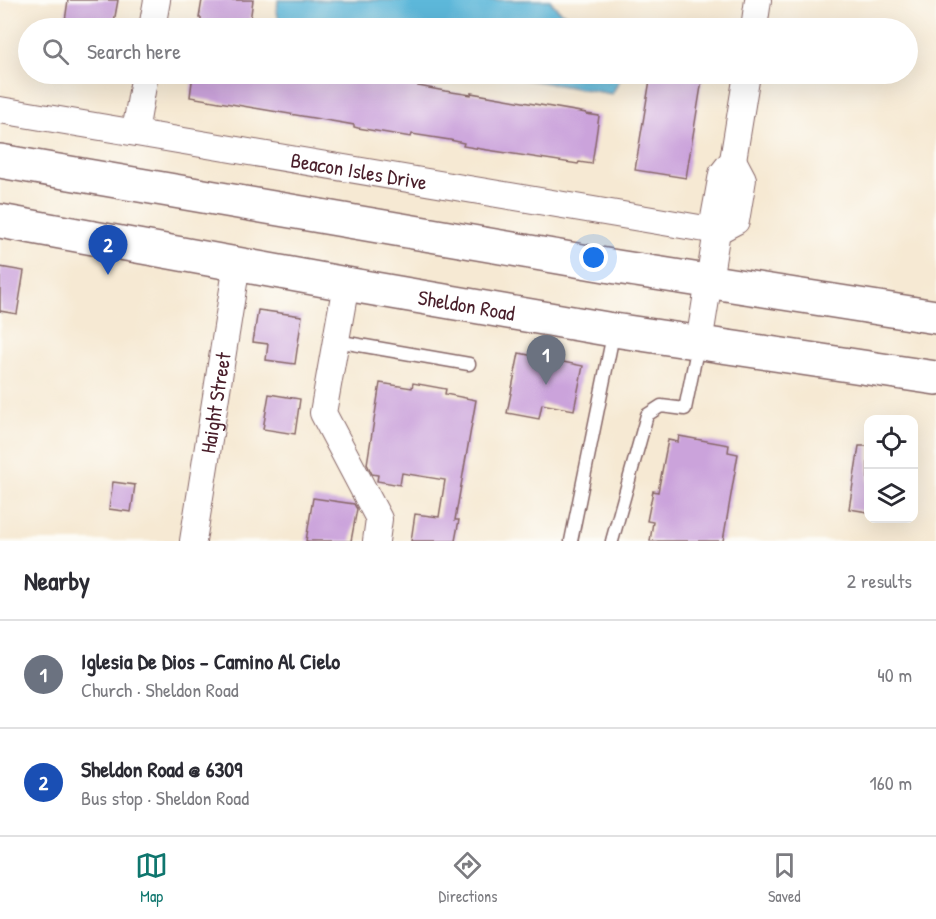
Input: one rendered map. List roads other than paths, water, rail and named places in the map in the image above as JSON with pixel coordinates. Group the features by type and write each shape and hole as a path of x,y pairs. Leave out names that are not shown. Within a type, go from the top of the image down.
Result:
{"main road":[{"path":"0,161 709,283 936,317"},
{"name":"Sheldon Road","path":"0,221 614,330 936,378"}],"street":[{"path":"154,18 157,0"},
{"path":"755,18 758,0"},
{"path":"135,132 143,84"},
{"path":"699,344 717,231 736,221 743,179 733,160 745,84"},
{"name":"Beacon Isles Drive","path":"0,110 717,231"},
{"name":"Haight Street","path":"194,541 237,264"},
{"path":"346,284 323,413 380,519 376,541"}],"lane":[{"path":"571,541 614,330"},
{"path":"336,341 469,364"},
{"path":"612,541 647,415 661,406 685,409 699,344"}],"water":[{"path":"278,0 550,0 571,18 278,18"},
{"path":"552,84 618,84 612,94"}],"place":[{"name":"Sheldon Road @ 6309","path":"108,275"},
{"name":"Iglesia De Dios - Camino Al Cielo","path":"546,385"}]}
